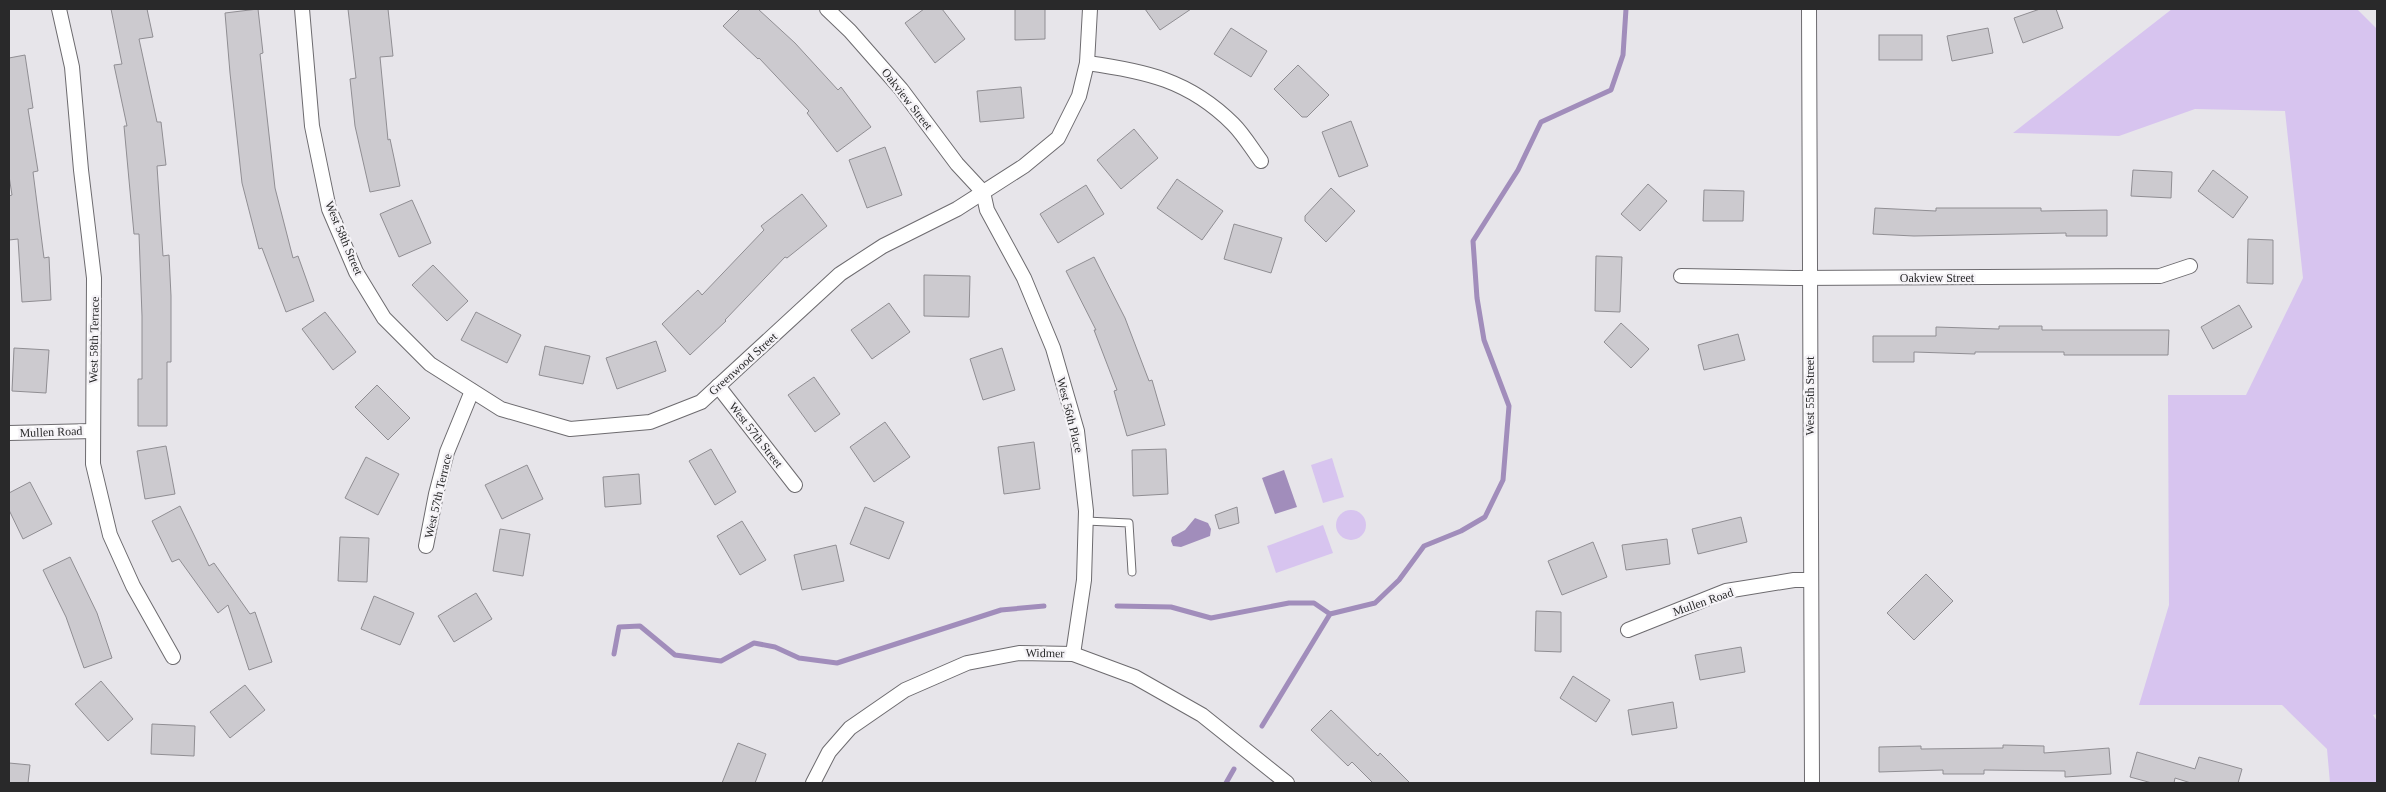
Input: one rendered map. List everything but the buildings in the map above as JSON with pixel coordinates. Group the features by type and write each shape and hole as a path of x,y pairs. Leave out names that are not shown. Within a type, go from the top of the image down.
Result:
{"street":[{"name":"West 58th Terrace","path":"60,9 72,67 81,170 94,278 93,464 110,535 133,586 173,657"},
{"name":"West 58th Street","path":"302,9 312,126 319,163 329,209 356,272 384,318 430,364 472,391"},
{"name":"Oakview Street","path":"827,9 850,30 901,89 957,164 982,192"},
{"name":"Greenwood Street","path":"472,391 501,409 570,430 650,422 701,402 840,274 883,246 957,209 1024,166 1058,138 1079,96 1087,62 1090,9"},
{"name":"West 55th Street","path":"1809,9 1812,783"},
{"path":"1087,62 1139,70 1172,81 1207,102 1234,125 1261,161"},
{"name":"West 56th Place","path":"982,192 987,210 1024,278 1053,348 1077,431 1086,521 1084,580 1072,654"},
{"name":"Oakview Street","path":"1681,276 1810,278 2160,276 2190,266"},
{"name":"West 57th Street","path":"718,386 795,485"},
{"name":"West 57th Terrace","path":"426,546 436,494 447,452 472,391"},
{"name":"Mullen Road","path":"9,434 93,431"},
{"name":"Mullen Road","path":"1628,630 1726,591 1794,580 1811,580"},
{"name":"Widmer","path":"813,783 829,752 850,728 905,690 968,663 1019,653 1072,654 1135,677 1202,714 1287,783"}],"lane":[{"path":"1086,521 1129,523 1132,572"}],"shaded area":[{"path":"2172,9 2357,9 2377,29 2377,714 2373,715 2377,721 2377,783 2330,783 2327,749 2282,705 2139,705 2169,605 2168,395 2246,395 2303,278 2285,111 2195,109 2119,136 2013,133"},
{"path":"1332,458 1344,497 1323,503 1311,465"},
{"path":"1284,470 1297,507 1275,514 1262,478"},
{"path":"1351,510 1362,514 1366,525 1362,536 1351,540 1340,536 1336,525 1340,514"},
{"path":"1195,518 1208,523 1211,529 1210,536 1181,547 1173,546 1172,537 1185,530"},
{"path":"1323,525 1333,553 1276,573 1267,546"}],"waterway":[{"path":"1262,726 1330,614 1375,603 1399,580 1424,546 1461,531 1485,517 1503,480 1509,406 1484,340 1477,298 1473,241 1518,170 1541,122 1611,90 1623,55 1626,9"},
{"path":"1117,606 1171,607 1211,618 1289,603 1314,603 1330,614"},
{"path":"614,654 619,627 640,626 675,655 721,661 754,643 775,647 799,658 837,663 1001,610 1044,606"},
{"path":"1226,783 1234,769"}]}
